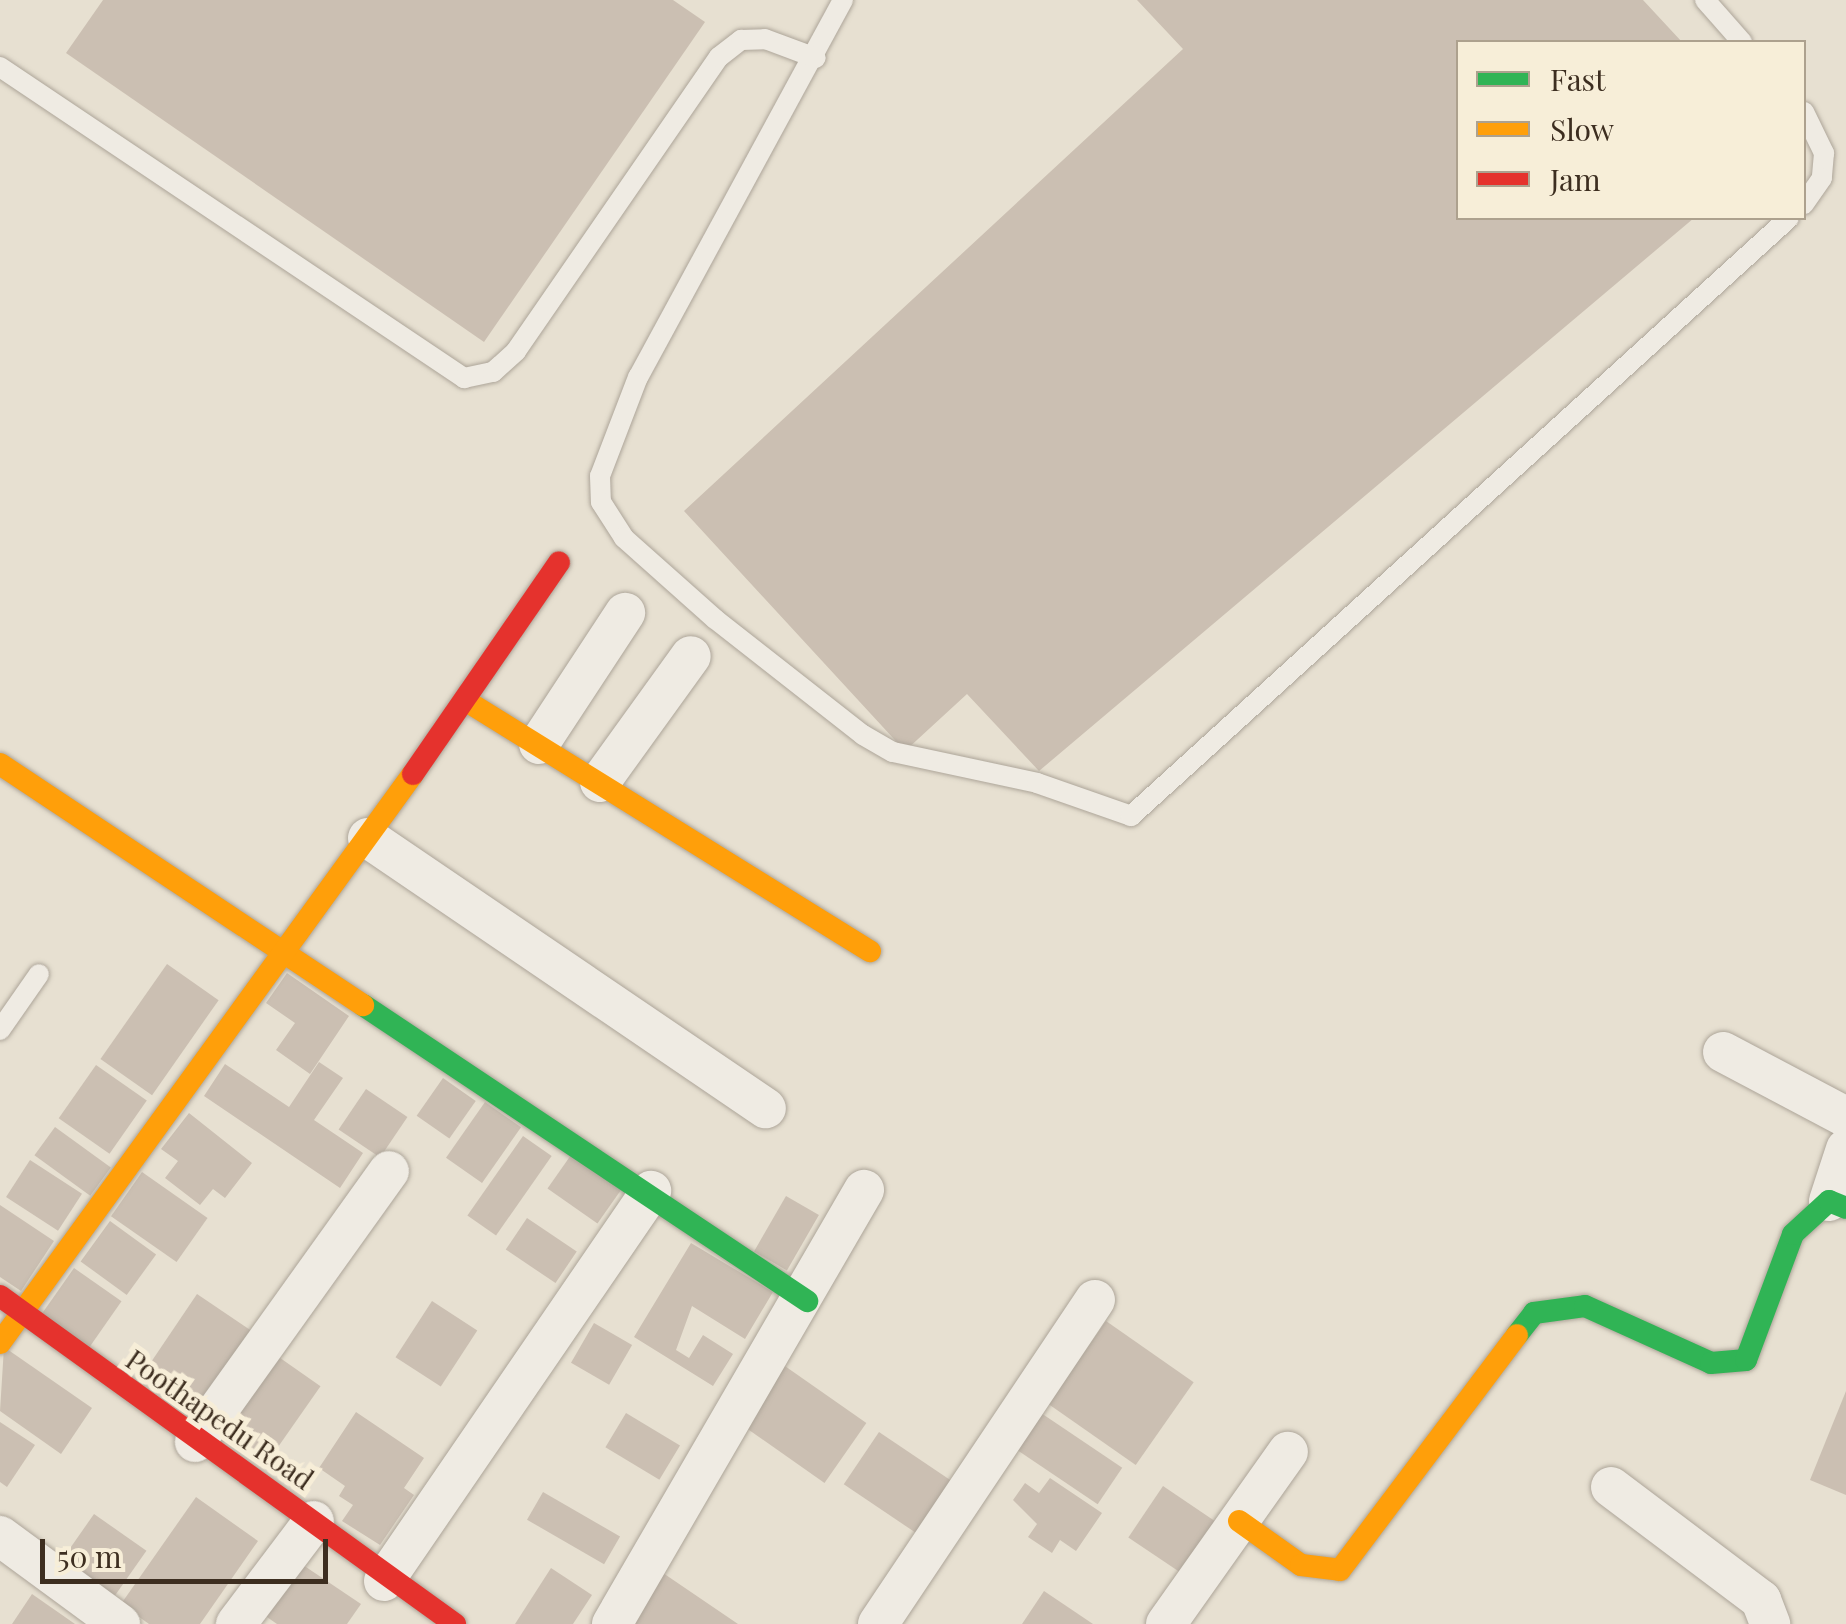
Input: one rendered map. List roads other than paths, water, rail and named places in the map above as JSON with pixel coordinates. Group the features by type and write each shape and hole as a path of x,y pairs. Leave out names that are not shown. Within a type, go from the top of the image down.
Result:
{"street":[{"path":"0,1343 468,702 559,562"},
{"path":"539,744 624,612"},
{"path":"600,782 690,656"},
{"path":"468,702 870,950"},
{"path":"0,764 651,1191 806,1301"},
{"path":"368,838 766,1108"},
{"path":"1723,1052 1846,1117"},
{"path":"1239,1521 1301,1565 1340,1570 1409,1488 1485,1369 1534,1313 1558,1304 1629,1320 1711,1362 1746,1360 1793,1234 1838,1204 1846,1149"},
{"path":"195,1442 389,1171"},
{"path":"612,1624 806,1301 864,1190"},
{"path":"384,1581 651,1191"},
{"name":"Poothapedu Road","path":"0,1296 195,1442 314,1522 384,1581 456,1624"},
{"path":"878,1624 1095,1300"},
{"path":"1166,1624 1288,1452"},
{"path":"1611,1487 1761,1600 1770,1624"},
{"path":"236,1624 314,1522"},
{"path":"0,1536 120,1624"}],"lane":[{"path":"843,0 816,58 638,377 600,476 605,512 714,620 863,736 892,752 1037,784 1131,816 1787,220"},
{"path":"1704,0 1740,40"},
{"path":"0,67 464,378 493,372 516,351 719,56 740,40 765,38 816,58"},
{"path":"1806,116 1824,153 1822,178 1806,201"},
{"path":"0,1030 39,974"}]}
